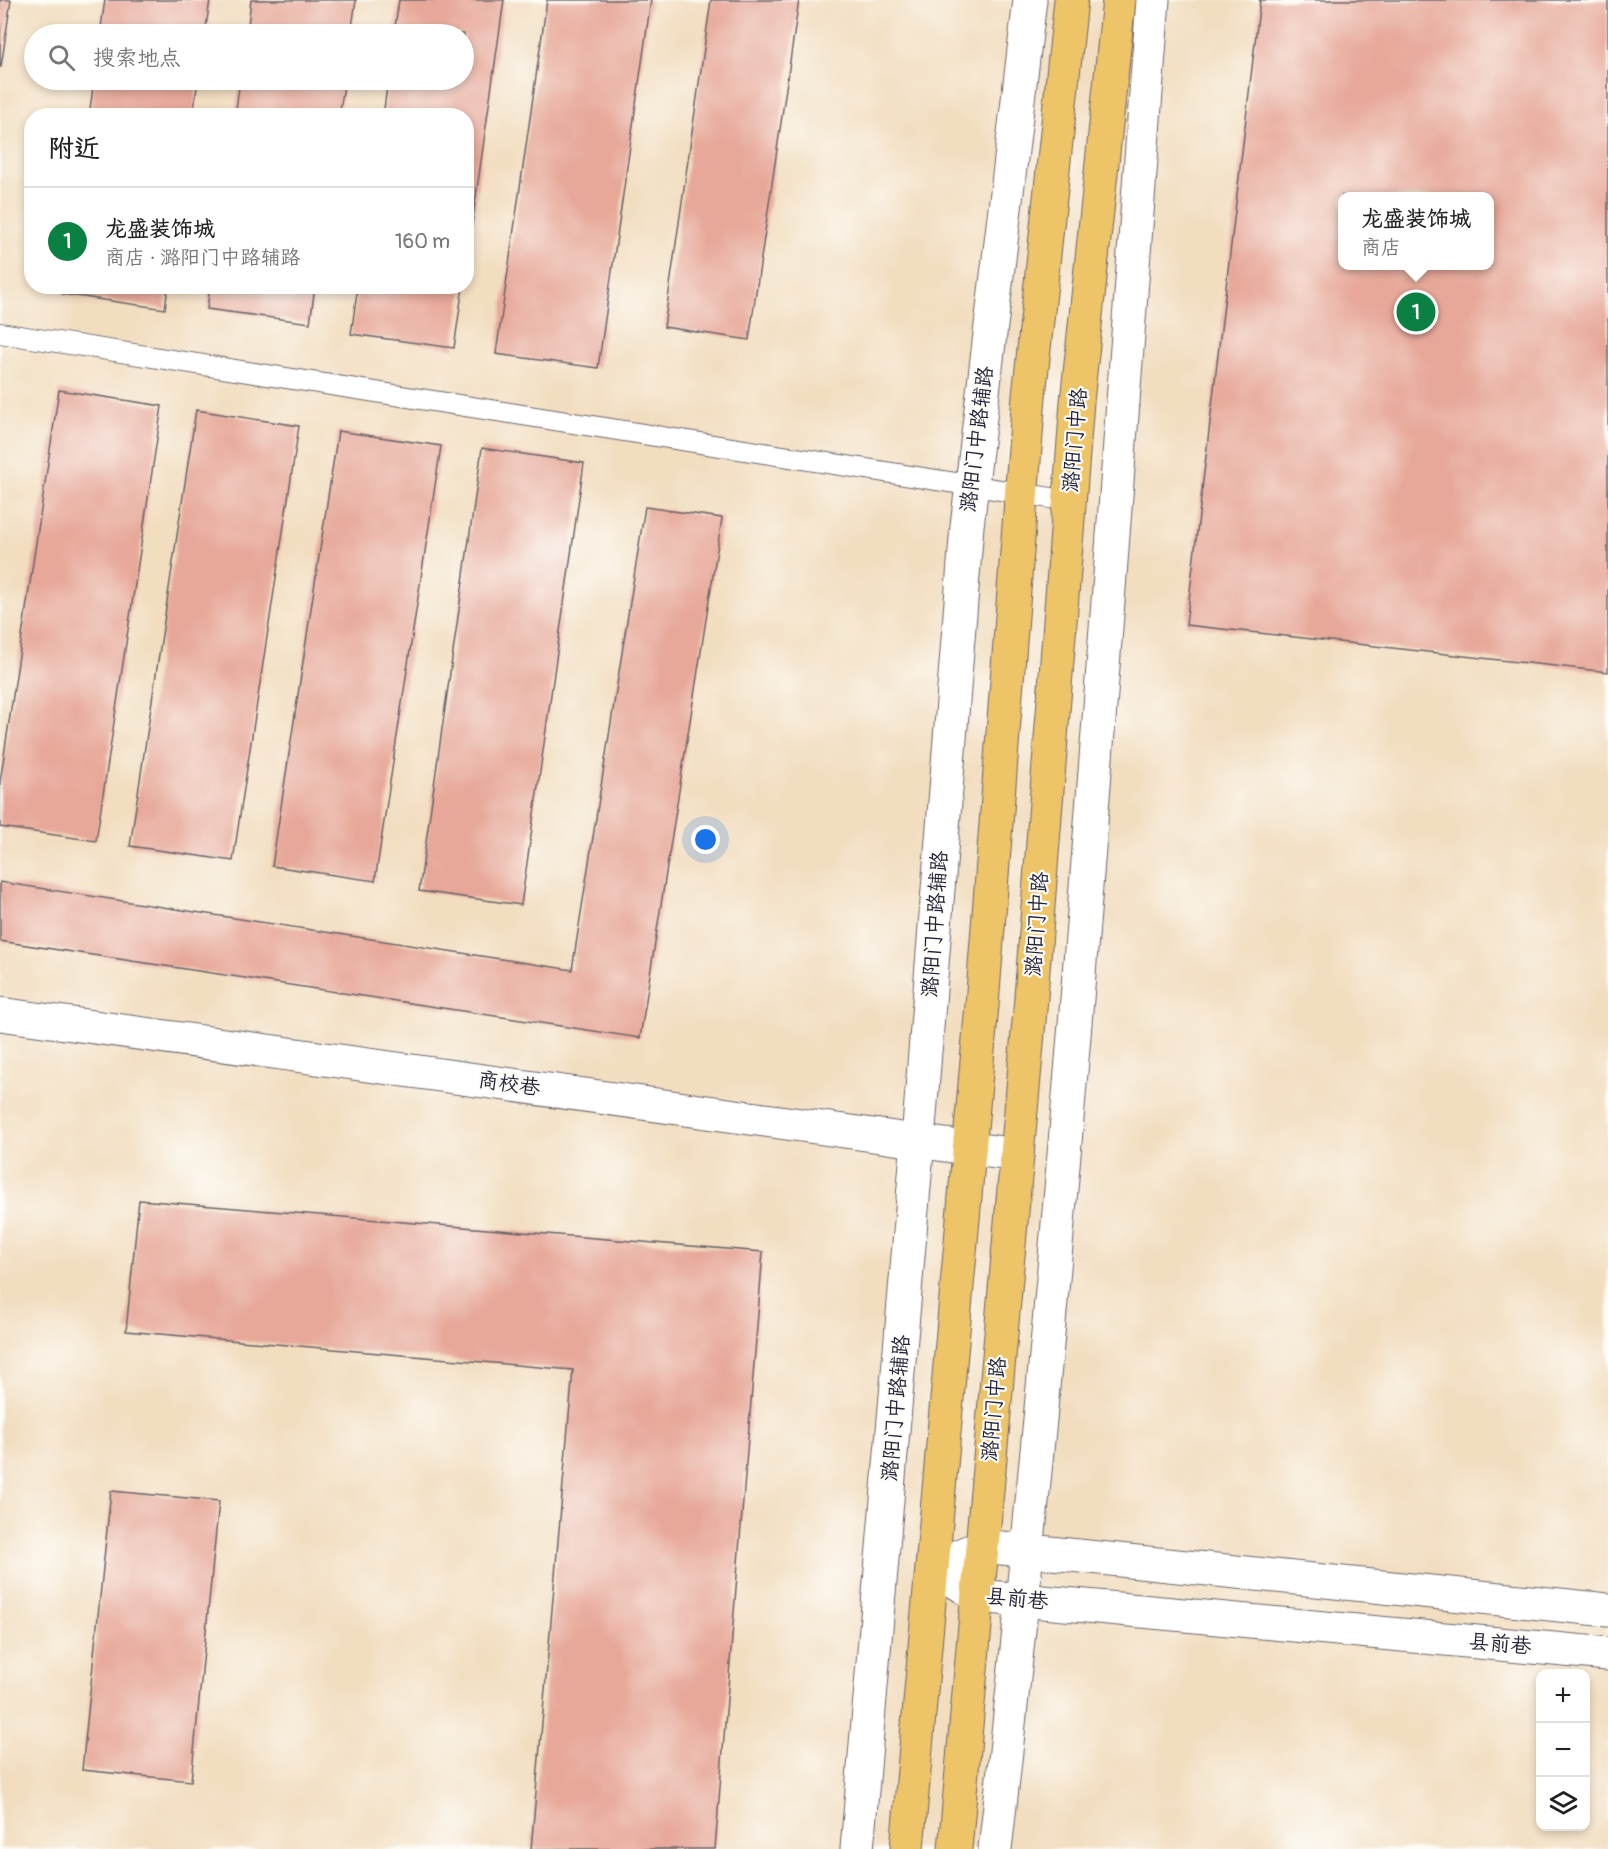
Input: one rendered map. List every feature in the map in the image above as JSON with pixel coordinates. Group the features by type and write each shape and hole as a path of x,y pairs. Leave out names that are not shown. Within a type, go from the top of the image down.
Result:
{"main road":[{"path":"908,1849 969,1148 1029,396 1071,0"},
{"name":"潞阳门中路","path":"955,1849 1017,1155 1077,402 1119,0"}],"street":[{"name":"潞阳门中路辅路","path":"857,1849 972,484 1030,0"},
{"path":"995,1849 1029,1551 1098,732 1152,0"},
{"name":"商校巷","path":"0,1014 1017,1155"},
{"path":"933,1567 982,1546 1608,1610"},
{"name":"县前巷","path":"933,1567 978,1596 1608,1654"}],"lane":[{"path":"0,333 1070,501"}],"building":[{"path":"0,0 11,0 1,67 0,67"},
{"path":"105,0 210,0 206,24 101,24"},
{"path":"251,0 356,0 352,24 248,24"},
{"path":"399,0 504,0 474,210 474,108 384,108 387,90 474,90 474,24 395,24"},
{"path":"547,0 651,0 598,368 496,354"},
{"path":"711,0 799,0 749,340 664,327"},
{"path":"1260,0 1608,0 1608,672 1186,625"},
{"path":"93,90 197,90 194,108 90,108"},
{"path":"239,90 343,90 340,108 236,108"},
{"path":"63,294 167,294 165,309"},
{"path":"209,294 314,294 310,323 207,309"},
{"path":"357,294 462,294 454,348 351,334"},
{"path":"59,390 162,406 96,841 0,827 0,782"},
{"path":"196,410 299,426 233,861 130,846"},
{"path":"338,431 441,446 375,881 272,866"},
{"path":"482,448 584,463 521,905 419,891"},
{"path":"645,507 722,518 640,1038 0,941 0,882 572,970"},
{"path":"139,1200 763,1252 715,1849 531,1849 573,1370 126,1331"},
{"path":"111,1491 219,1501 191,1781 82,1770"}],"place":[{"name":"龙盛装饰城","path":"1416,312"}]}
